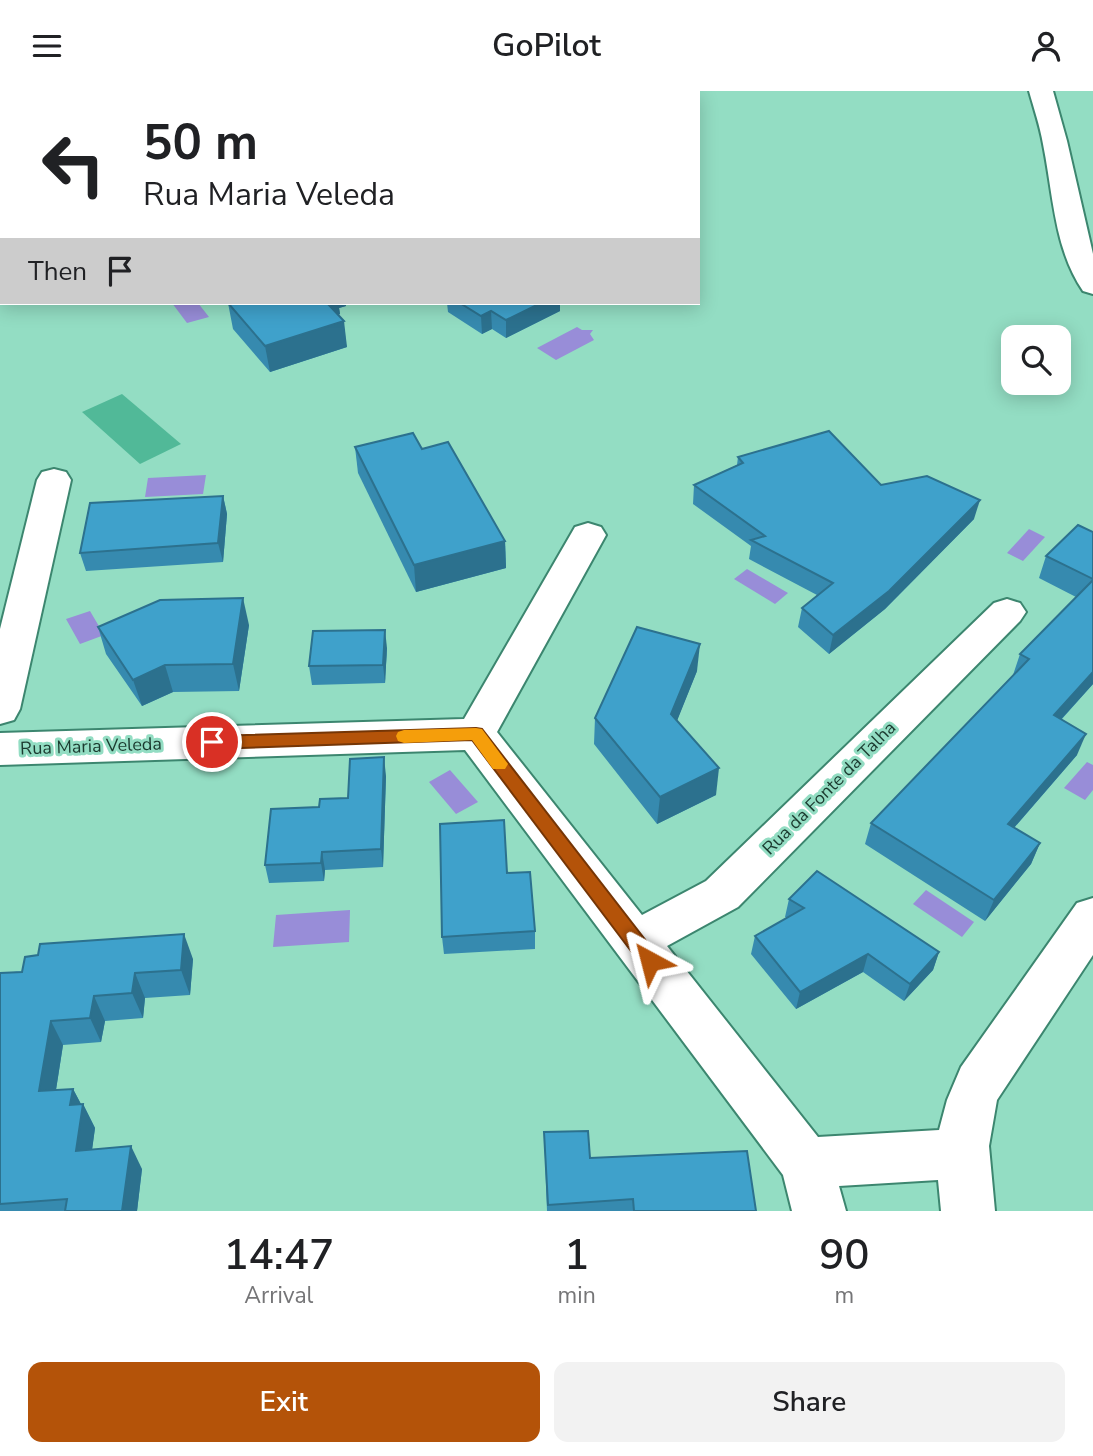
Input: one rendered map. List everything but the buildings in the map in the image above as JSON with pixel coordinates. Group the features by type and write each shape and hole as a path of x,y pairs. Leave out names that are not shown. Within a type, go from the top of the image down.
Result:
{"street":[{"path":"1041,91 1055,141 1075,245 1093,285"},
{"path":"0,709 54,480"},
{"path":"588,535 476,734 806,1163 819,1211"},
{"name":"Rua da Fonte da Talha","path":"635,941 722,894 1007,612"},
{"name":"Rua Maria Veleda","path":"0,749 476,734"},
{"path":"968,1211 961,1154 966,1113 979,1083 1093,917"},
{"path":"806,1163 961,1154"}],"green space":[{"path":"122,394 181,444 140,464 82,412"}],"shaded area":[{"path":"174,305 200,305 209,317 187,323"},
{"path":"577,327 593,330 590,334 594,340 556,360 537,348"},
{"path":"206,475 203,494 145,497 148,478"},
{"path":"1029,529 1045,537 1023,561 1007,553"},
{"path":"747,569 788,593 775,604 734,579"},
{"path":"90,611 107,634 80,644 66,619"},
{"path":"1087,762 1093,765 1093,790 1085,800 1064,788"},
{"path":"450,770 478,802 456,814 429,782"},
{"path":"926,890 974,922 962,937 913,904"},
{"path":"350,910 349,942 273,947 276,915"}],"slow traffic":[{"path":"404,736 476,734 499,764"}],"route":[{"path":"212,742 476,734 650,961"}]}
